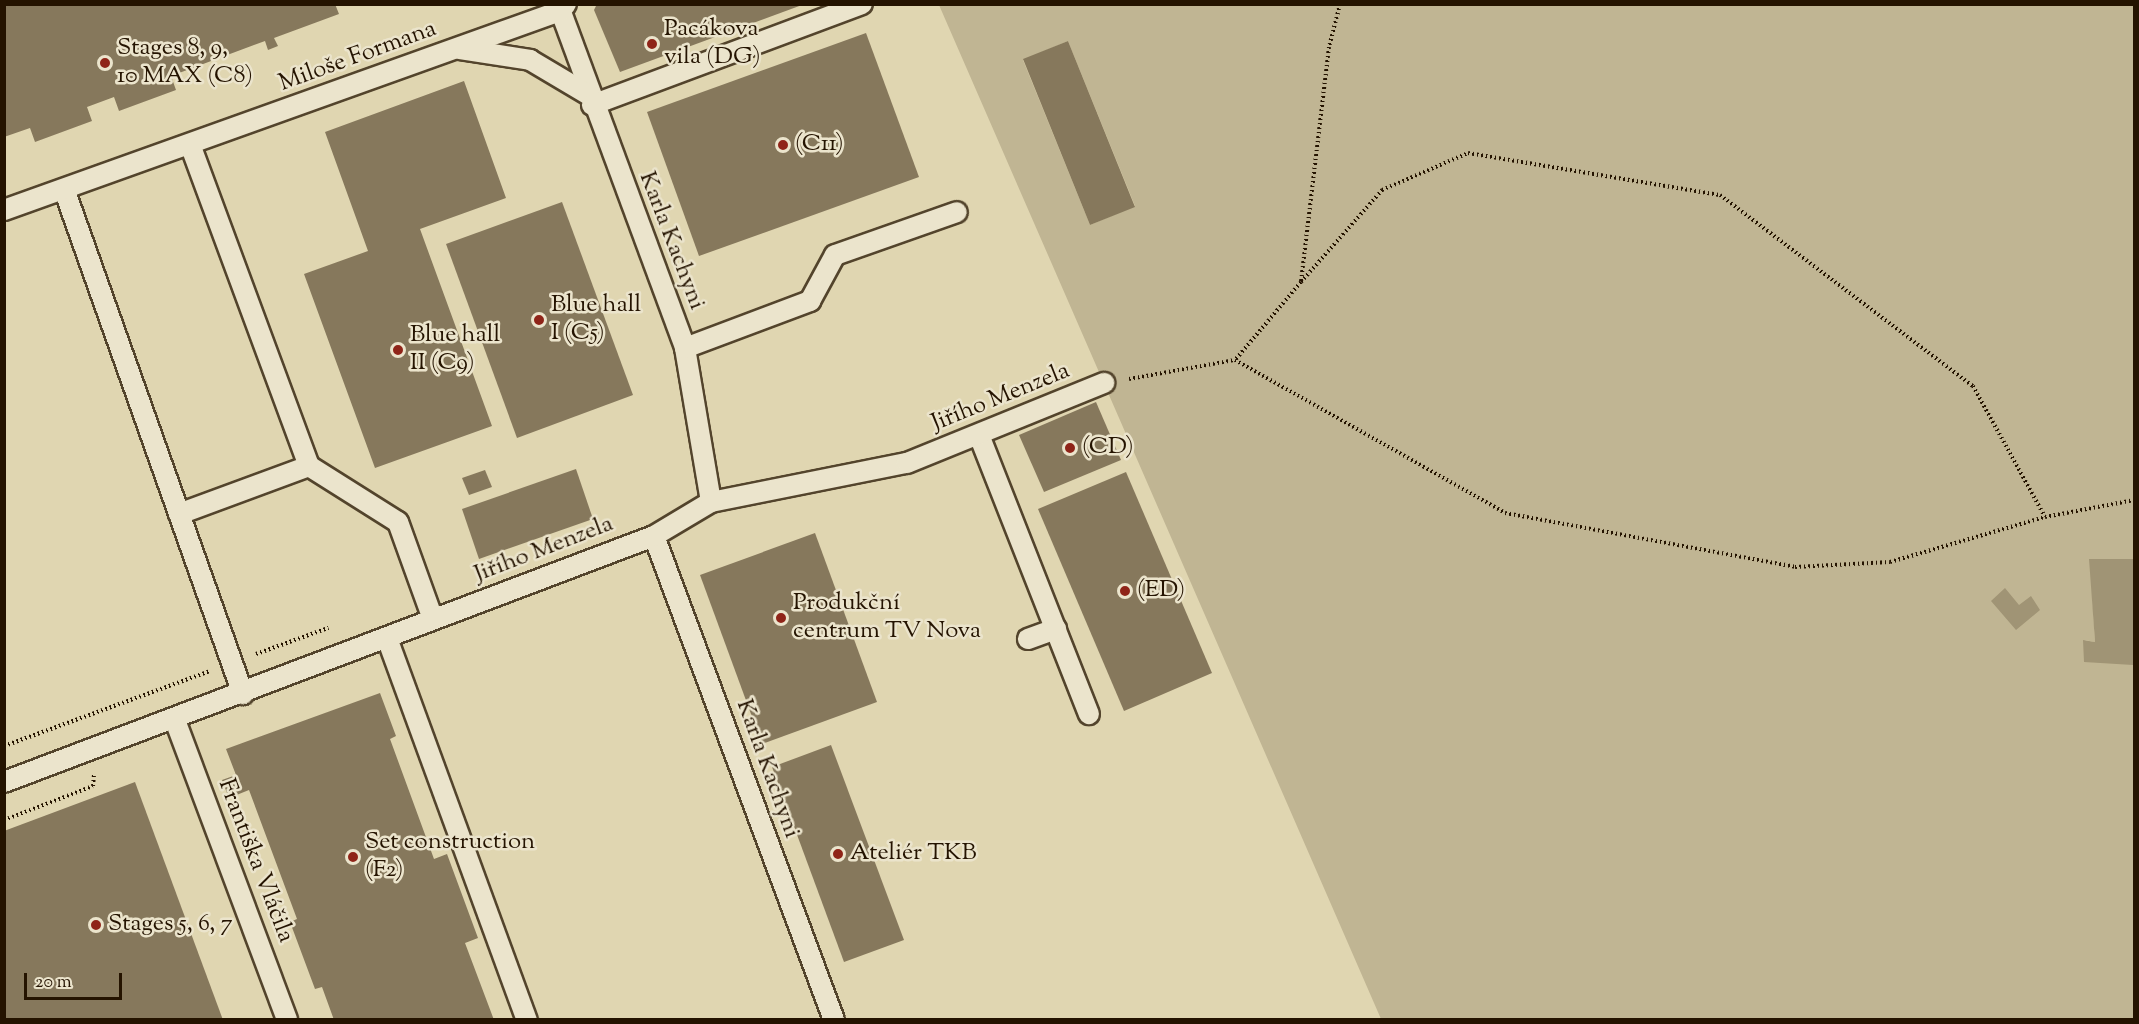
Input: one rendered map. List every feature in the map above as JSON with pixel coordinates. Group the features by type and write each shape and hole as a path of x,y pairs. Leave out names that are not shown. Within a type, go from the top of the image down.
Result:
{"lane":[{"path":"458,48 530,60 591,100 862,4"},
{"name":"Karla Kachyni","path":"561,7 591,100 685,348 711,502"},
{"name":"Miloše Formana","path":"4,210 458,48 561,7"},
{"path":"190,144 309,466 398,522 433,619"},
{"path":"64,189 243,694"},
{"path":"685,348 810,301 835,255 957,212"},
{"name":"Jiřího Menzela","path":"4,782 175,720 654,536 711,502 910,470 978,435 1104,383"},
{"path":"978,435 1089,714"},
{"path":"179,514 309,466"},
{"name":"Karla Kachyni","path":"654,536 834,1020"},
{"path":"1028,639 1056,629"},
{"path":"387,638 527,1020"},
{"name":"Františka Vláčila","path":"175,720 287,1020"}],"path":[{"path":"1301,282 1329,46 1340,4"},
{"path":"1235,360 1382,190 1468,153 1720,195 1973,386 2045,517"},
{"path":"1104,383 1235,360 1516,515 1795,567 1890,562 2045,517 2134,500"}],"shaded area":[{"path":"939,5 2134,5 2134,559 2090,559 2095,642 2084,640 2133,665 2134,653 2134,1019 1381,1019","holes":["1068,41 1135,206 1090,225 1023,60"]},
{"path":"2089,559 2134,559 2133,665 2084,662 2083,640 2095,642"},
{"path":"2005,588 2019,605 2031,596 2040,610 2016,630 1991,601"}],"building":[{"name":"Stages 8, 9, 10 MAX (C8)","path":"4,4 335,4 339,14 274,38 278,46 268,50 265,41 171,76 176,90 119,111 114,97 87,107 92,121 35,142 30,128 4,137"},
{"name":"Pacákova vila (DG)","path":"597,4 802,5 620,72 594,10"},
{"name":"(C11)","path":"866,33 919,177 699,256 647,112"},
{"path":"1068,41 1135,207 1090,225 1023,59"},
{"name":"Blue hall II (C9)","path":"464,81 506,198 420,229 492,426 375,468 304,274 368,251 325,132"},
{"name":"Blue hall I (C5)","path":"562,202 633,395 517,438 446,244"},
{"name":"(CD)","path":"1096,402 1121,460 1044,492 1019,435"},
{"path":"576,469 593,519 479,559 462,509"},
{"path":"485,470 492,487 469,495 462,478"},
{"name":"(ED)","path":"1126,472 1212,673 1124,711 1038,509"},
{"name":"Produkční centrum TV Nova","path":"815,533 877,702 762,744 700,575"},
{"name":"Set construction (F2)","path":"380,693 396,736 390,739 434,859 447,854 478,938 465,943 494,1020 334,1020 322,987 315,989 290,922 297,919 249,790 229,798 222,780 236,775 226,749"},
{"name":"Ateliér TKB","path":"831,745 904,940 844,962 772,767"},
{"name":"Stages 5, 6, 7","path":"135,782 223,1020 4,1020 4,831"}],"place":[{"name":"Pacákova vila (DG)","path":"652,44"},
{"name":"Stages 8, 9, 10 MAX (C8)","path":"105,63"},
{"name":"(C11)","path":"783,145"},
{"name":"Blue hall I (C5)","path":"539,320"},
{"name":"Blue hall II (C9)","path":"398,350"},
{"name":"(CD)","path":"1070,448"},
{"name":"(ED)","path":"1125,591"},
{"name":"Produkční centrum TV Nova","path":"781,618"},
{"name":"Ateliér TKB","path":"838,854"},
{"name":"Set construction (F2)","path":"353,857"},
{"name":"Stages 5, 6, 7","path":"96,925"}]}
